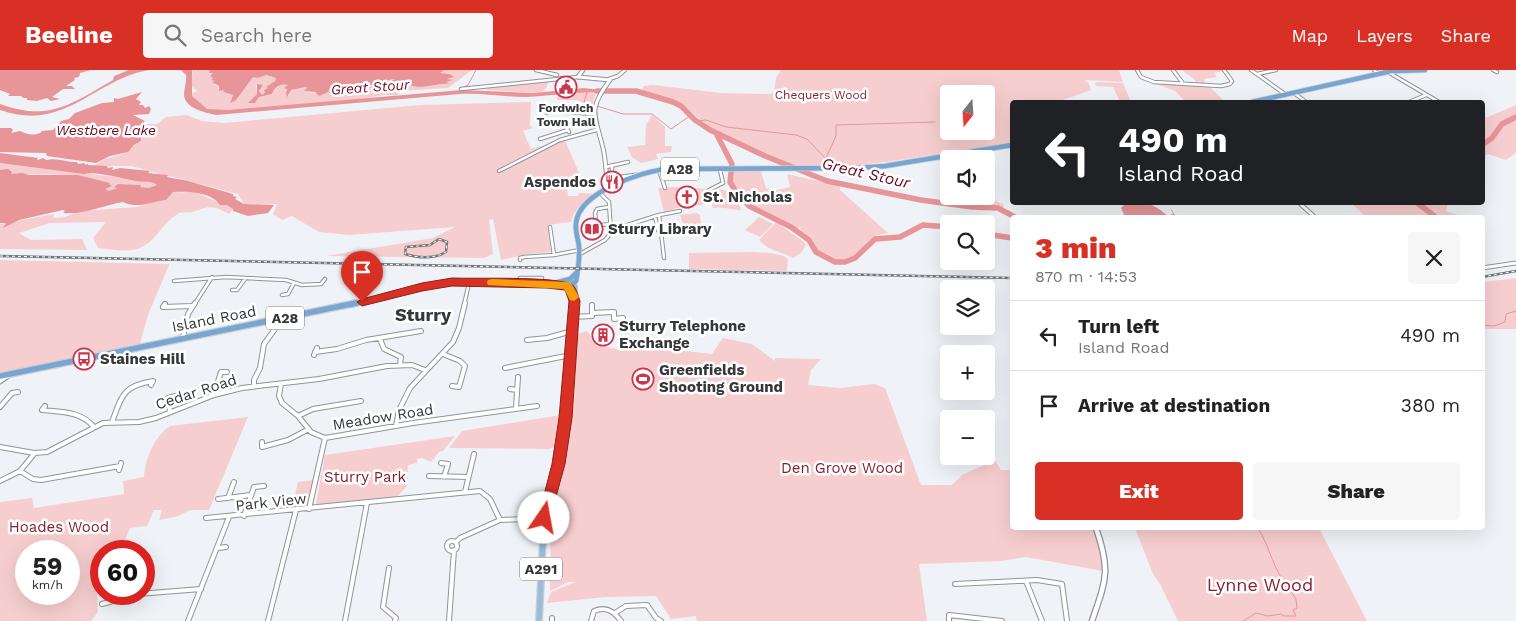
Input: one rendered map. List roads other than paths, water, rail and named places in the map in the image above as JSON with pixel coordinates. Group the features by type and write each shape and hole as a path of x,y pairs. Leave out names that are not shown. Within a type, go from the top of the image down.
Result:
{"highway":[{"path":"1260,100 1389,71 1428,70"},
{"name":"A28","path":"569,282 576,281 579,252 577,218 583,208 610,188 636,175 659,169 819,170 884,166 1010,145"},
{"name":"Island Road","path":"0,376 278,319 346,307 434,285 469,282 552,284 569,282"}],"main road":[{"name":"A291","path":"539,621 544,518 562,447 572,355 574,298 569,282"}],"street":[{"path":"536,70 557,75"},
{"path":"555,80 556,70"},
{"path":"578,77 583,70"},
{"path":"461,89 562,78 609,79 618,76 625,70"},
{"path":"1137,70 1139,75 1148,80 1215,86 1228,85 1232,81 1224,70"},
{"path":"1173,70 1182,83"},
{"path":"1250,70 1286,94"},
{"path":"1256,74 1276,70"},
{"path":"1374,70 1378,73"},
{"path":"1493,70 1497,72"},
{"path":"1389,71 1435,100"},
{"path":"1396,71 1397,76"},
{"path":"562,78 563,88"},
{"path":"609,79 600,91 594,114 596,130 606,167 608,186 610,188"},
{"path":"1293,93 1303,100"},
{"path":"1414,100 1426,95"},
{"path":"547,113 568,111 594,114"},
{"path":"540,134 542,138 568,130"},
{"path":"499,171 560,140 596,130"},
{"path":"555,134 560,140"},
{"path":"606,167 628,162"},
{"path":"612,165 612,173"},
{"path":"659,169 665,188"},
{"path":"710,190 723,183 722,170"},
{"path":"607,179 636,175"},
{"path":"520,260 520,258 524,257 579,252 607,241 612,230 610,207 608,200 601,194"},
{"path":"1301,205 1313,215"},
{"path":"610,207 597,209 595,213 596,223 600,225 611,224"},
{"path":"612,230 680,211"},
{"path":"657,216 658,230 662,236 664,258"},
{"path":"550,227 554,255"},
{"path":"1485,268 1516,263"},
{"path":"183,338 188,314 212,277"},
{"path":"174,281 212,277 286,280 302,286 321,284 325,279"},
{"path":"518,283 520,278 542,278"},
{"path":"232,290 237,290 245,279"},
{"path":"396,426 398,410 406,392 454,341 469,282"},
{"path":"282,295 288,294 294,283"},
{"path":"165,304 163,307 192,306"},
{"path":"592,305 592,316"},
{"path":"573,317 614,312 614,319 623,318"},
{"path":"254,386 254,380 260,368 264,344 275,329 278,319"},
{"path":"315,352 338,349 421,331"},
{"path":"526,340 546,338 572,331"},
{"path":"380,339 380,344 384,350 399,355 402,359 400,365"},
{"path":"399,355 403,352"},
{"path":"443,354 460,361 465,366 459,387 452,386"},
{"path":"505,368 572,355"},
{"name":"Cedar Road","path":"34,453 56,449 94,427 112,422 139,422 214,395 254,386 319,380 374,368 400,365 412,365 425,370"},
{"path":"214,395 221,372 227,372"},
{"path":"0,381 8,374"},
{"path":"516,408 518,378"},
{"path":"112,422 125,390 136,384 153,381 151,386"},
{"path":"262,442 262,446 288,440 307,430 298,416 287,409 279,398 280,384"},
{"path":"510,389 517,390"},
{"path":"0,406 12,393 18,392"},
{"path":"170,412 168,398 175,396"},
{"path":"298,416 313,409 361,401"},
{"path":"45,406 42,410 82,415 91,421 94,427"},
{"name":"Meadow Road","path":"307,430 318,437 325,438 537,406"},
{"path":"309,509 325,438"},
{"path":"0,447 34,453 20,471 0,481"},
{"path":"465,492 474,454"},
{"path":"440,463 448,464 444,477"},
{"path":"20,471 33,479 41,480 120,466"},
{"path":"429,476 468,477"},
{"path":"227,498 234,482"},
{"path":"244,516 254,487 264,486"},
{"name":"Park View","path":"206,518 244,516 465,492 486,492 500,520"},
{"path":"218,499 251,495"},
{"path":"345,621 367,503"},
{"path":"268,621 296,510"},
{"path":"188,621 229,517"},
{"path":"454,550 449,550 447,547 452,542 456,542 460,538 500,520 544,518"},
{"path":"1092,621 1104,589 1105,574 1105,558 1097,530"},
{"path":"449,621 456,542"},
{"path":"218,548 226,547"},
{"path":"390,568 385,581 383,607 396,618 396,621"},
{"path":"955,584 1026,581 1038,578 1062,584 1067,621"},
{"path":"1026,581 1042,621"},
{"path":"155,593 201,589"},
{"path":"615,613 626,606 647,605 656,618 661,621"},
{"path":"591,621 594,612 598,609 611,610 621,621"},
{"path":"949,621 950,615 960,615 1002,621"}],"water":[{"path":"0,70 91,70 80,73 79,77 74,78 75,80 66,86 72,86 75,89 63,89 52,97 60,99 51,101 47,98 37,101 27,100 27,98 21,96 8,96 10,94 0,90"},
{"path":"129,70 149,70 129,75 61,110 43,115 23,115 0,110 0,104 32,111 46,111 59,108 72,103 113,80 114,76"},
{"path":"181,70 192,70 192,96 207,109 228,110 462,90 534,93 584,88 600,90 598,92 526,97 460,94 216,115 197,110 188,104 184,95 186,75"},
{"path":"208,70 444,70 440,73 449,74 454,77 447,79 453,80 446,82 450,83 421,87 404,85 366,88 395,79 329,93 331,87 328,92 319,96 315,92 304,91 306,87 291,90 287,97 287,89 284,88 288,85 280,85 272,94 259,97 255,103 248,103 257,94 257,84 263,85 259,91 262,95 265,92 264,90 268,88 266,87 275,81 276,78 266,75 258,78 253,77 236,100 230,103 233,95 223,90 219,91 219,86 212,82 215,81 211,80 213,78 210,76 213,73 209,73 210,71"},
{"name":"Westbere Lake","path":"142,92 136,99 141,102 139,105 143,105 145,108 149,106 151,109 149,114 133,115 145,121 142,124 148,124 141,131 141,141 128,152 110,156 96,163 47,156 46,153 0,152 0,128 11,128 13,130 11,133 20,131 31,134 53,130 61,121 69,119 75,113 102,103 114,102 114,98 118,99"},
{"name":"Westbere Lake","path":"0,153 38,158 37,160 43,158 46,160 55,159 77,162 78,164 84,163 86,165 88,163 88,165 113,167 112,170 120,168 150,171 148,173 168,175 167,177 233,194 233,196 237,197 235,199 244,204 274,205 268,213 248,216 233,211 227,205 220,205 211,197 205,195 192,192 173,192 166,200 138,205 123,202 78,213 63,213 65,211 63,210 19,220 3,228 6,223 0,223 0,170 8,169 12,172 11,174 78,175 110,183 112,186 106,189 108,191 117,188 114,187 118,184 141,185 140,187 149,188 157,185 150,182 102,174 84,174 0,163"},
{"path":"1124,205 1150,205 1167,215 1124,215 1121,208"}],"waterway":[{"path":"464,87 468,85 476,70"},
{"name":"Great Stour","path":"597,91 636,91 673,102 681,106 695,120 710,130 765,156 827,181 921,200 972,207 998,208 1011,215"},
{"name":"Great Stour","path":"587,92 584,102 593,105"},
{"name":"Great Stour","path":"597,106 623,114 652,114 671,129 690,116"},
{"name":"Great Stour","path":"1485,143 1492,138 1502,124 1516,117"},
{"path":"696,121 706,120 726,127 796,135 807,139 829,162"},
{"path":"826,158 836,136 836,125 935,122"},
{"name":"Great Stour","path":"717,135 732,164 730,182 736,192 749,206 791,227 809,240 816,252 835,262 845,262 855,258 875,239 900,237 923,225 940,226"},
{"name":"Great Stour","path":"1420,205 1433,215"},
{"name":"Great Stour","path":"995,235 1010,238"},
{"path":"1485,325 1494,326 1505,322 1506,314 1516,311"},
{"path":"1243,621 1256,613 1268,616 1281,614 1284,616 1296,616 1293,610 1297,608 1296,599 1287,585 1284,587 1280,583 1282,579 1259,530"}],"railway":[{"path":"439,239 447,242 446,252 426,257 405,254 406,247 430,245 439,239"},
{"path":"0,256 1010,278"},
{"path":"1485,276 1516,271"}],"place":[{"name":"Fordwich Town Hall","path":"566,87"},
{"name":"Aspendos","path":"612,182"},
{"name":"St. Nicholas","path":"687,197"},
{"name":"Sturry Library","path":"592,229"},
{"name":"Sturry Telephone Exchange","path":"603,335"},
{"name":"Staines Hill","path":"84,359"},
{"name":"Greenfields Shooting Ground","path":"643,379"}],"district":[{"name":"Sturry","path":"423,314"}],"park label":[{"name":"Chequers Wood","path":"821,95"},
{"name":"Den Grove Wood","path":"842,468"},
{"name":"Sturry Park","path":"365,477"},
{"name":"Hoades Wood","path":"59,527"},
{"name":"Lynne Wood","path":"1260,584"}]}
